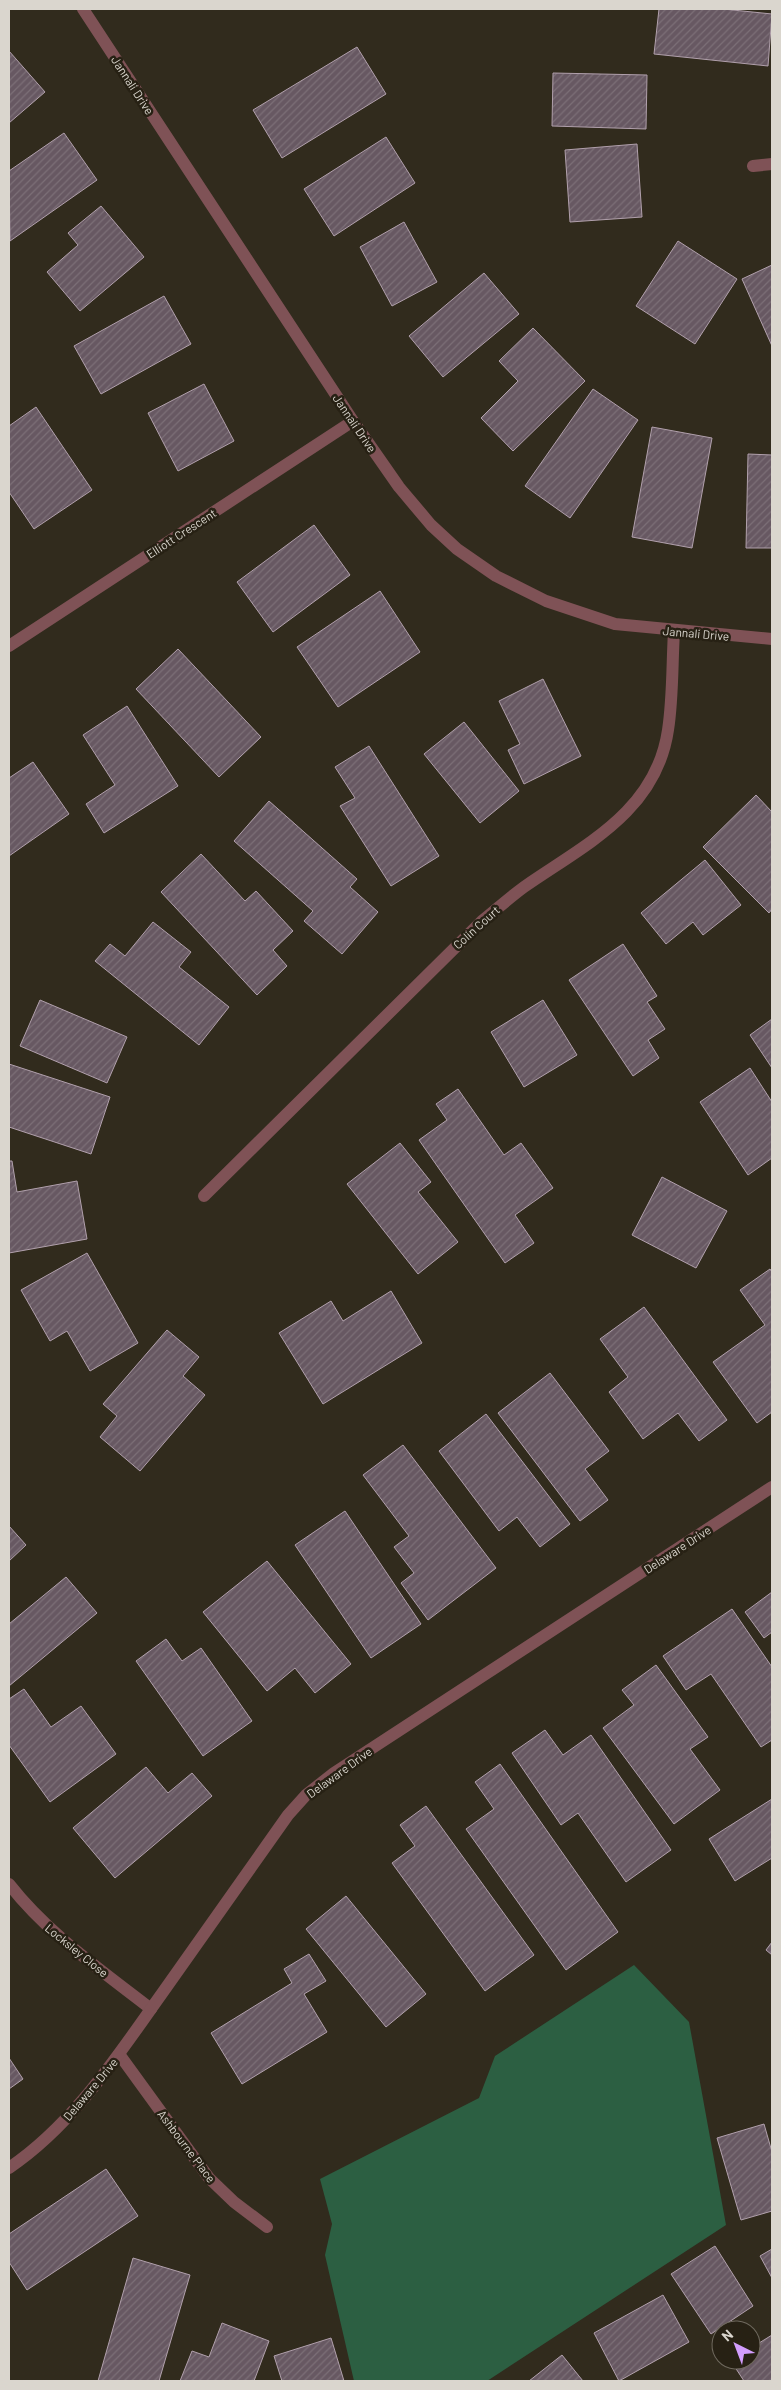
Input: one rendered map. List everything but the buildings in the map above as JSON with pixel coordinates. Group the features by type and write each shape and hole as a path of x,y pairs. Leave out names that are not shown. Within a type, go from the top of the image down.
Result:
{"street":[{"name":"Jannali Drive","path":"83,9 353,420 399,487 431,525 458,549 496,576 546,601 615,624 772,639"},
{"path":"753,166 772,164"},
{"name":"Elliott Crescent","path":"9,646 353,420"},
{"name":"Colin Court","path":"204,1196 482,920 523,888 613,827 634,805 656,768 668,731 674,631"},
{"name":"Delaware Drive","path":"9,2168 42,2142 69,2116 119,2054 288,1815 306,1795 334,1773 772,1486"},
{"name":"Locksley Close","path":"9,1884 29,1909 58,1937 151,2009"},
{"name":"Ashbourne Place","path":"119,2054 209,2178 234,2202 267,2227"}],"green space":[{"path":"634,1965 689,2022 726,2225 487,2381 354,2381 325,2255 332,2224 320,2179 479,2098 495,2056"}]}
